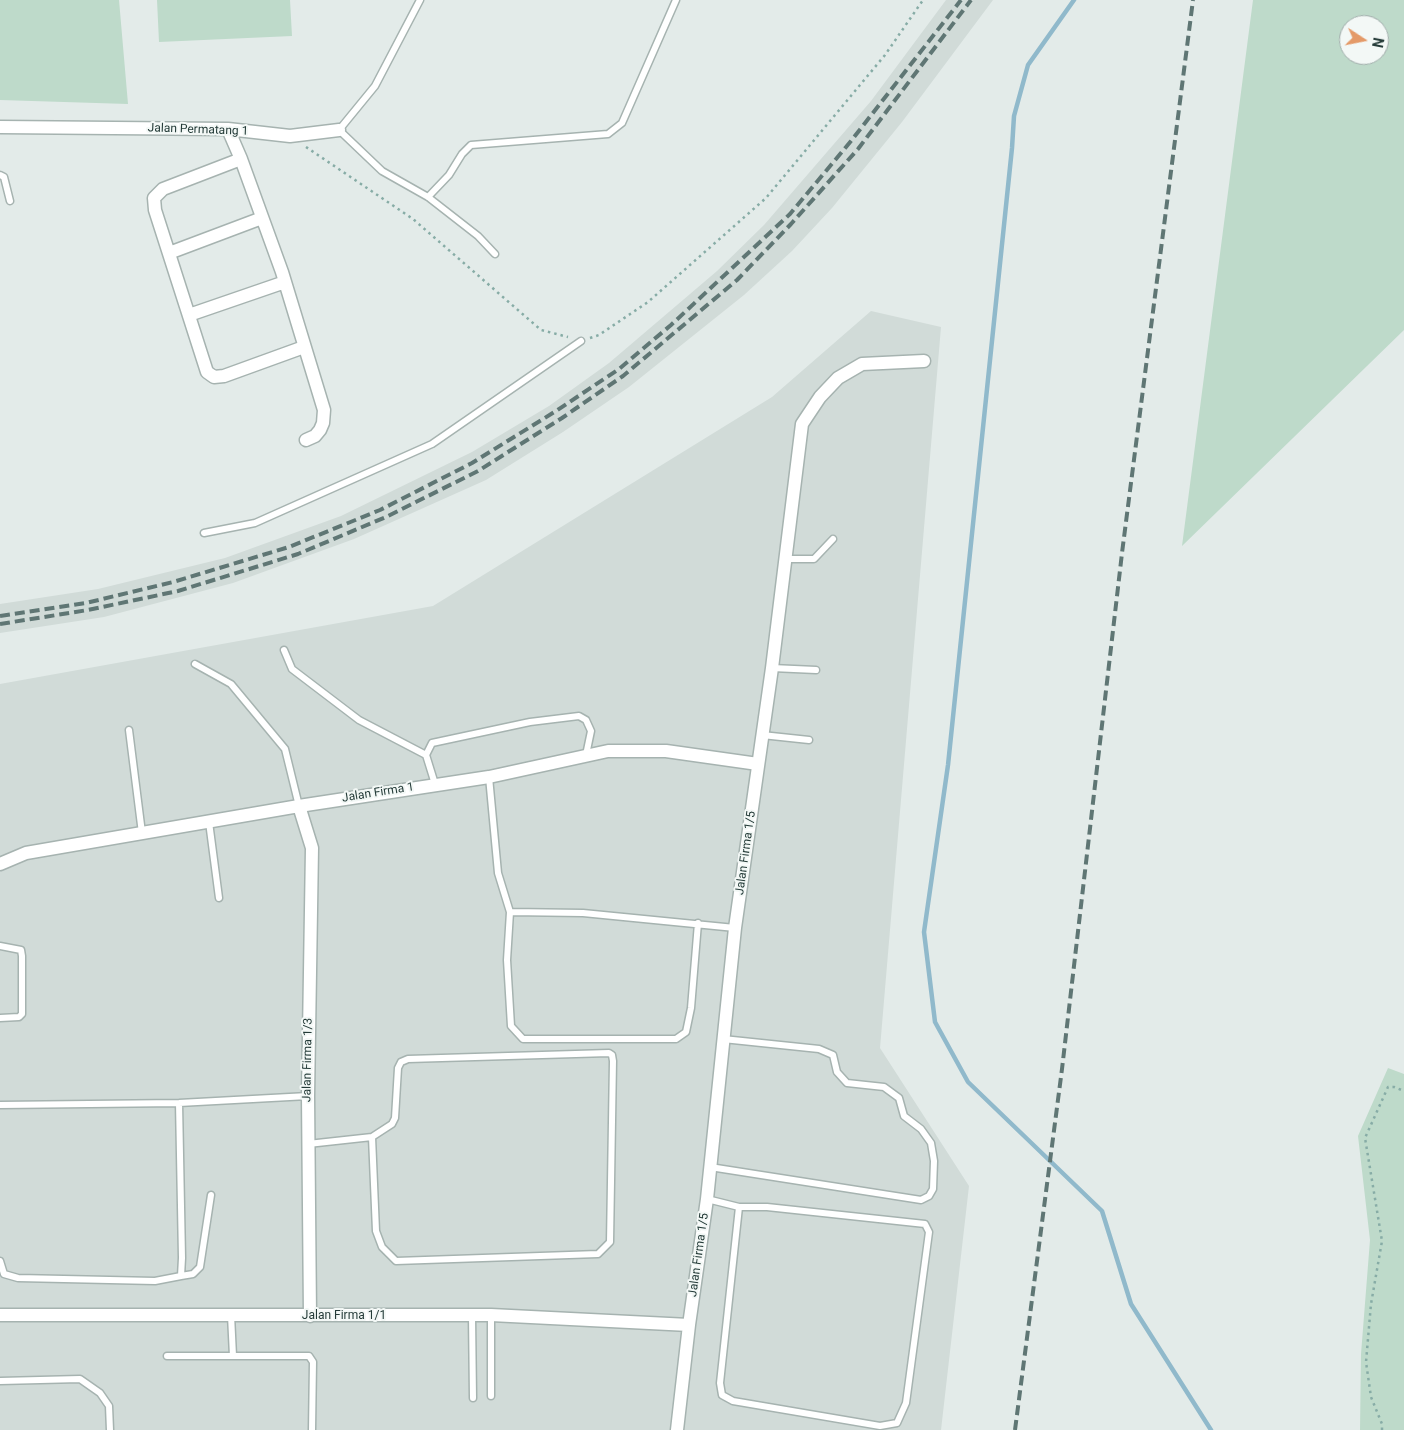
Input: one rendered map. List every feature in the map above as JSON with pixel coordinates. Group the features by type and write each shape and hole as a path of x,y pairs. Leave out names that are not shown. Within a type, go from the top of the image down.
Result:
{"street":[{"name":"Jalan Permatang 1","path":"0,127 228,129 290,136 339,130"},
{"path":"228,129 241,159 285,282 324,417 320,430 315,436 306,440"},
{"path":"241,159 163,189 154,198 155,210 207,372 214,377 224,376 304,347"},
{"path":"169,254 262,218"},
{"path":"189,315 285,282"},
{"name":"Jalan Firma 1/5","path":"677,1430 689,1325 707,1199 735,928 772,668 802,424 820,396 838,378 862,364 924,361"},
{"name":"Jalan Firma 1","path":"0,864 26,853 299,806 489,777 608,751 666,751 758,764"},
{"name":"Jalan Firma 1/3","path":"299,806 312,848 308,1096 310,1316"},
{"name":"Jalan Firma 1/1","path":"0,1315 491,1316 689,1325"}],"lane":[{"path":"420,0 374,86 339,130 382,171 428,197 478,236 495,254"},
{"path":"428,197 449,175 462,154 471,145 608,134 622,123 676,0"},
{"path":"0,175 4,177 10,201"},
{"path":"204,533 255,523 432,444 581,341"},
{"path":"785,559 814,559 833,539"},
{"path":"284,650 292,669 359,720 426,755 436,784"},
{"path":"195,664 231,684 285,749 299,806"},
{"path":"772,668 816,670"},
{"path":"426,755 432,743 530,722 579,716 586,720 591,731 586,755"},
{"path":"129,730 142,833"},
{"path":"762,735 810,740"},
{"path":"489,777 498,873 510,912 507,960 511,1026 522,1039 676,1039 686,1032 691,1008 698,923"},
{"path":"209,822 219,898"},
{"path":"510,912 583,913 735,928"},
{"path":"0,946 21,950 22,956 22,1014 19,1017 0,1018"},
{"path":"710,1168 921,1200 929,1196 933,1189 934,1161 932,1143 921,1130 904,1116 899,1098 884,1088 848,1083 837,1072 833,1055 819,1049 723,1039"},
{"path":"308,1144 372,1137 392,1124 395,1118 398,1068 401,1062 408,1059 609,1054 612,1055 613,1061 610,1242 598,1254 396,1261 382,1247 376,1231 372,1137"},
{"path":"0,1105 179,1103 308,1096"},
{"path":"179,1103 182,1258 180,1276"},
{"path":"0,1261 4,1274 18,1278 155,1281 193,1274 200,1267 211,1195"},
{"path":"707,1199 739,1207 767,1206 925,1224 929,1232 906,1403 897,1423 880,1426 733,1402 722,1395 720,1383 739,1207"},
{"path":"231,1315 233,1356"},
{"path":"472,1316 473,1398"},
{"path":"491,1316 491,1396"},
{"path":"166,1356 309,1356 313,1362 312,1430"},
{"path":"0,1381 80,1379 100,1393 109,1406 110,1430"}],"path":[{"path":"290,136 372,189 413,219 541,330 581,341 599,335 648,302 766,198 885,55 923,0"},
{"path":"1382,1430 1382,1424 1371,1397 1366,1362 1371,1304 1382,1241 1365,1138 1388,1087 1394,1086 1404,1091"}],"shaded area":[{"path":"946,0 993,0 902,122 832,208 792,251 744,295 629,387 563,432 486,480 354,539 233,583 104,617 0,633 0,604 98,589 225,558 341,516 472,452 549,406 609,363 717,271 764,225 871,101"},
{"path":"871,311 941,327 880,1048 969,1186 941,1430 0,1430 0,684 433,606 772,397"}],"green space":[{"path":"0,0 119,0 128,104 0,100"},
{"path":"157,0 290,0 292,36 159,42"},
{"path":"1253,0 1404,0 1404,330 1182,546"},
{"path":"1388,1068 1404,1074 1404,1430 1360,1430 1361,1354 1370,1240 1358,1136"}],"waterway":[{"path":"1074,0 1028,65 1014,116 948,765 924,932 935,1022 968,1082 1102,1211 1131,1304 1211,1430"}],"railway":[{"path":"0,616 86,603 173,582 289,547 380,510 472,463 556,411 619,369 671,325 790,214 851,141 961,0"},
{"path":"0,624 88,610 178,591 298,554 386,517 478,471 562,418 623,376 737,280 791,224 858,149 971,0"},
{"path":"1015,1430 1062,1069 1122,553 1193,0"}]}
